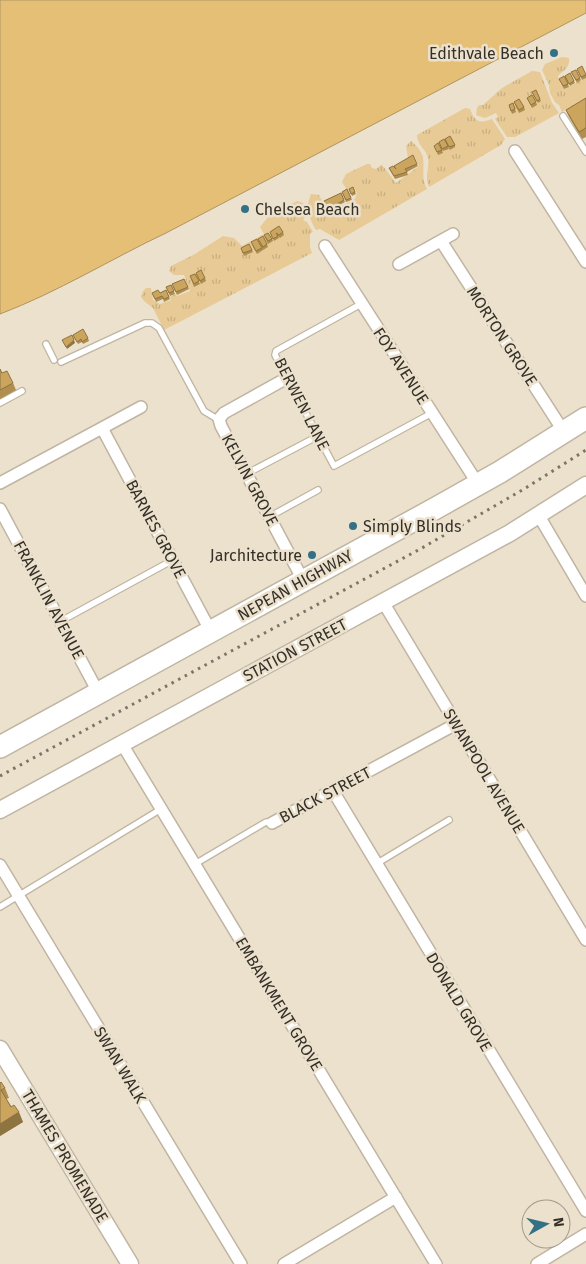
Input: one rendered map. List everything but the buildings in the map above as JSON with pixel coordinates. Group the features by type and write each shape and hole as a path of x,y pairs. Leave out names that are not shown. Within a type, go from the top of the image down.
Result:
{"highway":[{"name":"NEPEAN HIGHWAY","path":"0,747 478,484 586,418"}],"street":[{"path":"515,151 584,256"},
{"path":"399,264 452,234"},
{"name":"MORTON GROVE","path":"441,240 564,432"},
{"name":"FOY AVENUE","path":"325,246 478,484"},
{"path":"219,420 219,416 225,412 287,378"},
{"path":"0,483 141,407"},
{"name":"KELVIN GROVE","path":"219,420 303,580"},
{"name":"BARNES GROVE","path":"102,428 210,630"},
{"name":"STATION STREET","path":"0,810 510,533 586,485"},
{"name":"FRANKLIN AVENUE","path":"0,509 98,692"},
{"path":"539,516 586,596"},
{"name":"SWANPOOL AVENUE","path":"383,602 586,940"},
{"name":"BLACK STREET","path":"272,823 456,724"},
{"name":"EMBANKMENT GROVE","path":"122,744 436,1264"},
{"name":"DONALD GROVE","path":"333,791 586,1211"},
{"name":"SWAN WALK","path":"0,865 240,1264"},
{"name":"THAMES PROMENADE","path":"0,1049 130,1264"},
{"path":"284,1264 396,1197"},
{"path":"537,1264 586,1234"}],"lane":[{"path":"563,116 586,152"},
{"name":"BERWEN LANE","path":"362,304 276,351 274,355 334,466 432,413"},
{"name":"KELVIN GROVE","path":"61,362 146,323 155,324 162,332 204,411 219,420"},
{"path":"46,344 54,360"},
{"path":"0,403 22,391"},
{"path":"246,474 318,436"},
{"path":"269,517 318,490"},
{"path":"61,620 173,560"},
{"path":"0,907 162,810"},
{"path":"376,864 450,820"},
{"name":"BLACK STREET","path":"195,864 266,822 272,823"}],"green space":[{"path":"562,57 569,58 569,64 558,76 561,85 565,89 586,78 586,98 562,112 550,93 549,85 542,70 545,64"},
{"path":"532,71 540,72 552,103 559,113 515,137 507,137 495,119 498,117 496,113 485,118 476,115 479,105 483,105 502,88"},
{"path":"465,108 470,109 478,121 492,119 505,139 501,145 429,187 427,180 428,158 418,142 417,135"},
{"path":"411,141 418,147 423,159 423,176 427,189 339,240 320,229 316,230 309,213 308,204 311,194 319,195 328,212 355,199 357,193 355,189 347,190 342,182 346,174 367,164 376,169 381,165 383,166 396,183 419,166 414,156 408,158 406,146"},
{"path":"297,201 303,203 306,216 303,220 307,222 313,232 310,234 312,253 164,330 153,308 141,297 146,288 151,288 153,300 160,304 171,300 170,297 175,294 177,296 190,291 184,275 174,275 169,271 171,266 195,254 223,236 234,238 242,246 264,234 260,227 269,216"}],"shaded area":[{"path":"0,0 586,0 586,13 64,286 0,314"}],"railway":[{"path":"0,776 422,548 524,489 586,450"}],"place":[{"name":"Edithvale Beach","path":"554,53"},
{"name":"Chelsea Beach","path":"245,209"},
{"name":"Simply Blinds","path":"353,526"},
{"name":"Jarchitecture","path":"312,555"}]}
